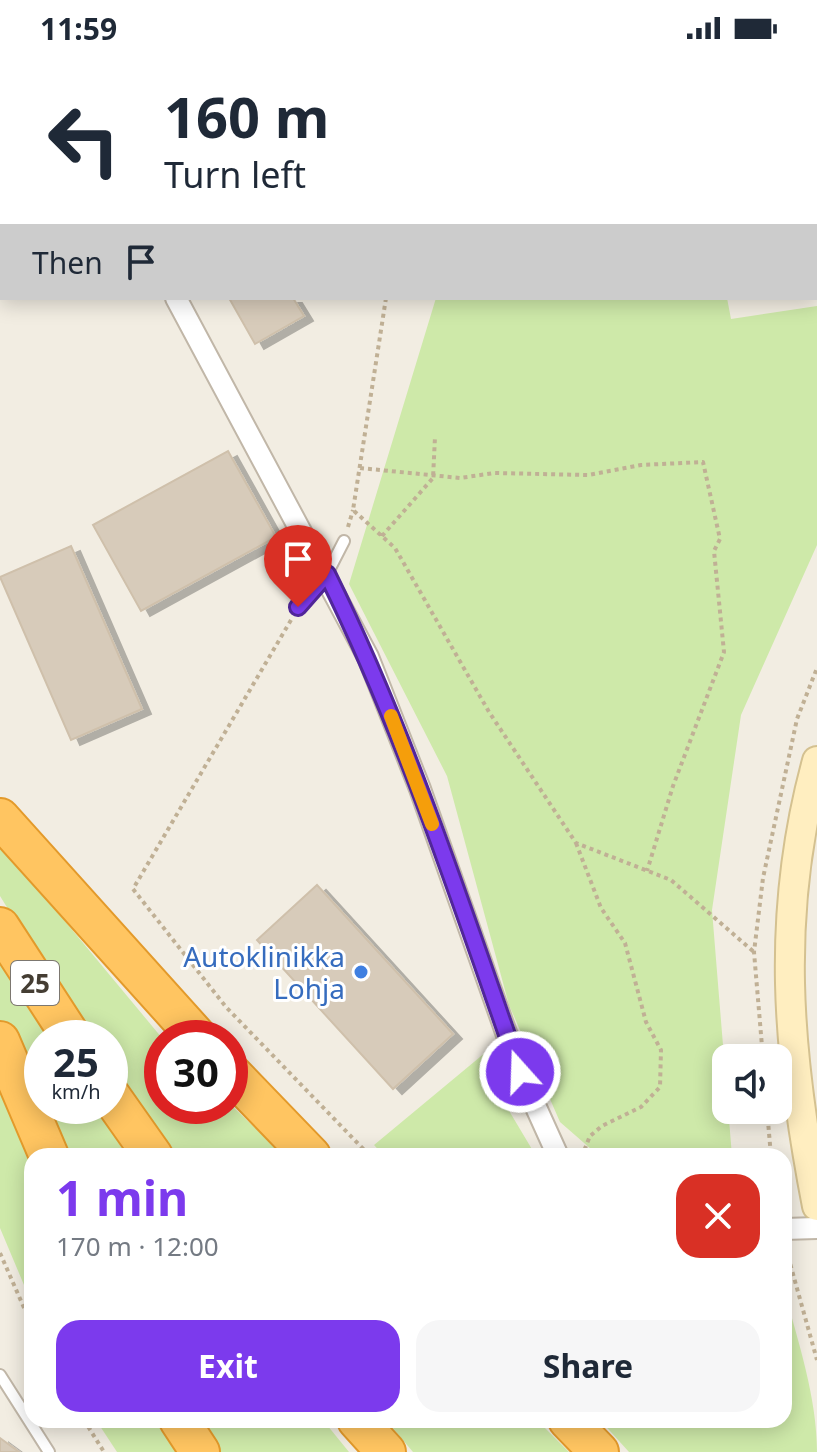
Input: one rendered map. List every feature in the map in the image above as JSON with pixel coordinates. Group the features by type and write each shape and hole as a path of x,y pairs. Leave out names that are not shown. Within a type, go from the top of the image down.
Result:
{"highway":[{"path":"0,818 182,1020"},
{"name":"25","path":"0,927 60,1020"},
{"path":"0,1041 46,1148"},
{"path":"248,1091 303,1148"},
{"path":"128,1121 147,1148"},
{"path":"184,1428 200,1452"},
{"path":"364,1428 386,1452"},
{"path":"576,1428 599,1452"}],"street":[{"path":"177,300 327,574 368,657 420,789 520,1072 554,1148"},
{"path":"817,761 797,843 789,917 788,974 798,1109 817,1206"},
{"path":"792,1229 817,1228"}],"lane":[{"path":"298,607 327,574 344,541"},
{"path":"0,1375 24,1413"},
{"path":"34,1428 49,1452"}],"path":[{"path":"386,300 353,510 395,548 489,712 576,843 601,908 625,943 646,1022 661,1050 660,1087 641,1107 602,1126 590,1136 585,1148"},
{"path":"382,536 433,478 435,437"},
{"path":"360,468 433,478 494,473 588,475 641,465 703,462 720,539 714,551 724,652 673,786 647,871"},
{"path":"298,607 133,889 226,1007 362,1148"},
{"path":"576,843 671,880 754,952"},
{"path":"768,1124 770,1148"},
{"path":"0,1253 24,1308"},
{"path":"792,1275 817,1360"},
{"path":"89,1428 104,1452"}],"green space":[{"path":"435,300 727,300 731,319 817,306 817,545 741,715 712,910 723,1044 712,1044 712,1124 729,1124 731,1148 590,1148 560,1122 509,1005 447,776 349,584"},
{"path":"0,843 147,1020 144,1020 144,1115 128,1093 128,1020 77,1020 0,896"},
{"path":"0,961 38,1020 24,1020 24,1075 0,1021"},
{"path":"486,1052 508,1109 531,1148 377,1148 374,1145"},
{"path":"0,1079 29,1148 24,1148 24,1285 0,1228"},
{"path":"248,1121 276,1148 168,1148 150,1124 248,1124"},
{"path":"46,1124 107,1124 122,1148 56,1148"},
{"path":"792,1317 814,1411 817,1452 629,1452 607,1428 792,1428"},
{"path":"101,1428 168,1428 183,1452 117,1452"},
{"path":"200,1428 330,1428 349,1452 215,1452"},
{"path":"393,1428 545,1428 569,1452 413,1452"}],"building":[{"path":"230,300 294,300 304,316 255,344"},
{"path":"228,451 276,537 141,611 93,525"},
{"path":"71,546 142,709 71,740 0,577"},
{"path":"317,885 453,1034 393,1089 257,940"},
{"path":"0,1438 19,1452 0,1452"}],"slow traffic":[{"path":"391,716 432,824"}],"place":[{"name":"Autoklinikka Lohja","path":"361,972"}],"route":[{"path":"298,607 327,574 368,657 420,789 520,1072"}]}
